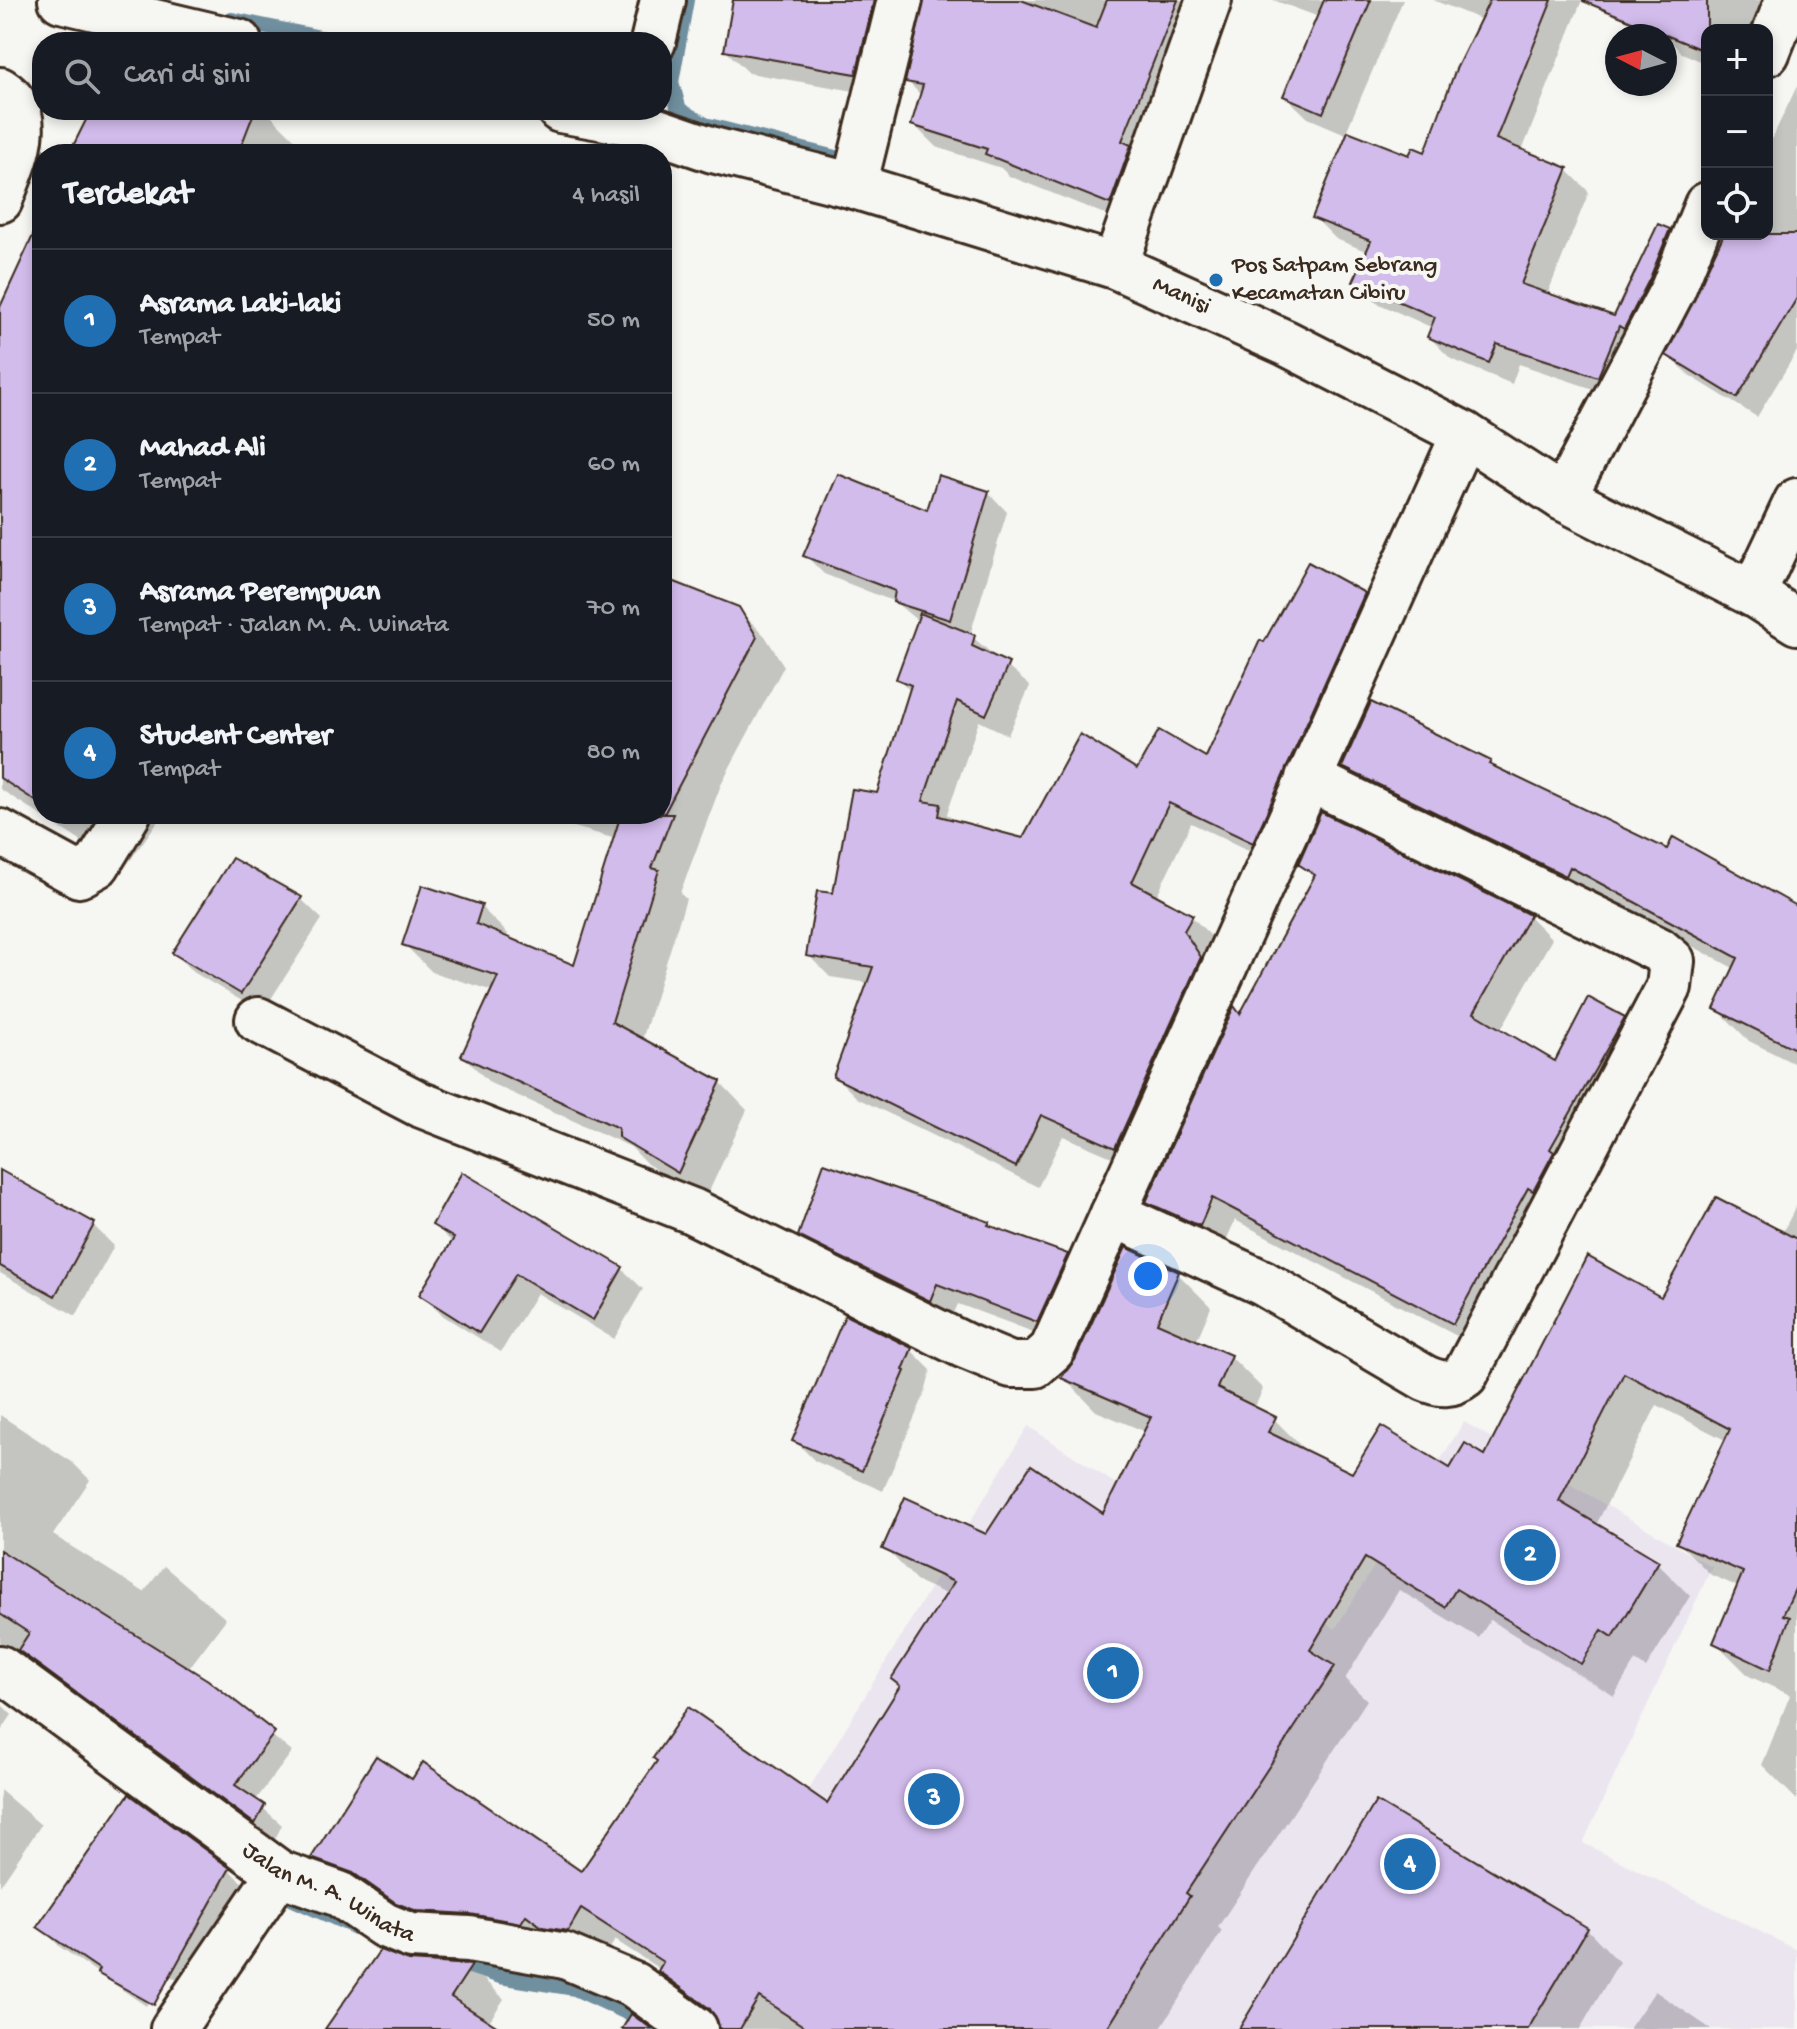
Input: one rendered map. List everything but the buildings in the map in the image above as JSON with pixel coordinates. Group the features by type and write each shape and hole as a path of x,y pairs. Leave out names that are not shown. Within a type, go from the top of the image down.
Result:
{"street":[{"path":"61,0 197,32"},
{"path":"655,32 663,0"},
{"path":"854,186 900,0"},
{"path":"1115,266 1209,0"},
{"path":"1773,38 1786,5"},
{"path":"0,90 18,108 21,131 0,200"},
{"name":"Manisi","path":"645,120 713,150 854,186 1115,266 1286,343 1464,434 1563,498 1753,594 1797,622"},
{"path":"1563,498 1673,289 1701,220"},
{"path":"258,1020 419,1104 692,1211 965,1346 1011,1365 1035,1365 1052,1350 1464,434"},
{"path":"1753,594 1797,501"},
{"path":"1113,1214 1263,1283 1425,1378 1440,1384 1455,1383 1465,1375 1669,987 1672,961 1659,950 1308,778"},
{"path":"0,832 79,875 97,865 122,824"},
{"name":"Jalan M. A. Winata","path":"0,1668 279,1873 339,1894 384,1925 411,1936 469,1939 565,1956 634,1985 695,2029"},
{"path":"173,2029 279,1873"}],"shaded area":[{"path":"1464,1422 1712,1567 1583,1843 1797,1950 1797,2029 952,2029 742,1900 1028,1426 1335,1629"}],"waterway":[{"path":"672,77 686,0"},
{"path":"232,20 291,32"},
{"path":"672,86 679,110 705,125 835,158"},
{"path":"280,1893 358,1928"},
{"path":"433,1954 500,1976 575,1988 661,2028"}],"place":[{"name":"Pos Satpam Sebrang Kecamatan Cibiru","path":"1216,280"},
{"name":"Mahad Ali","path":"1530,1555"},
{"name":"Asrama Laki-laki","path":"1113,1673"},
{"name":"Asrama Perempuan","path":"934,1799"},
{"name":"Student Center","path":"1410,1864"}]}
